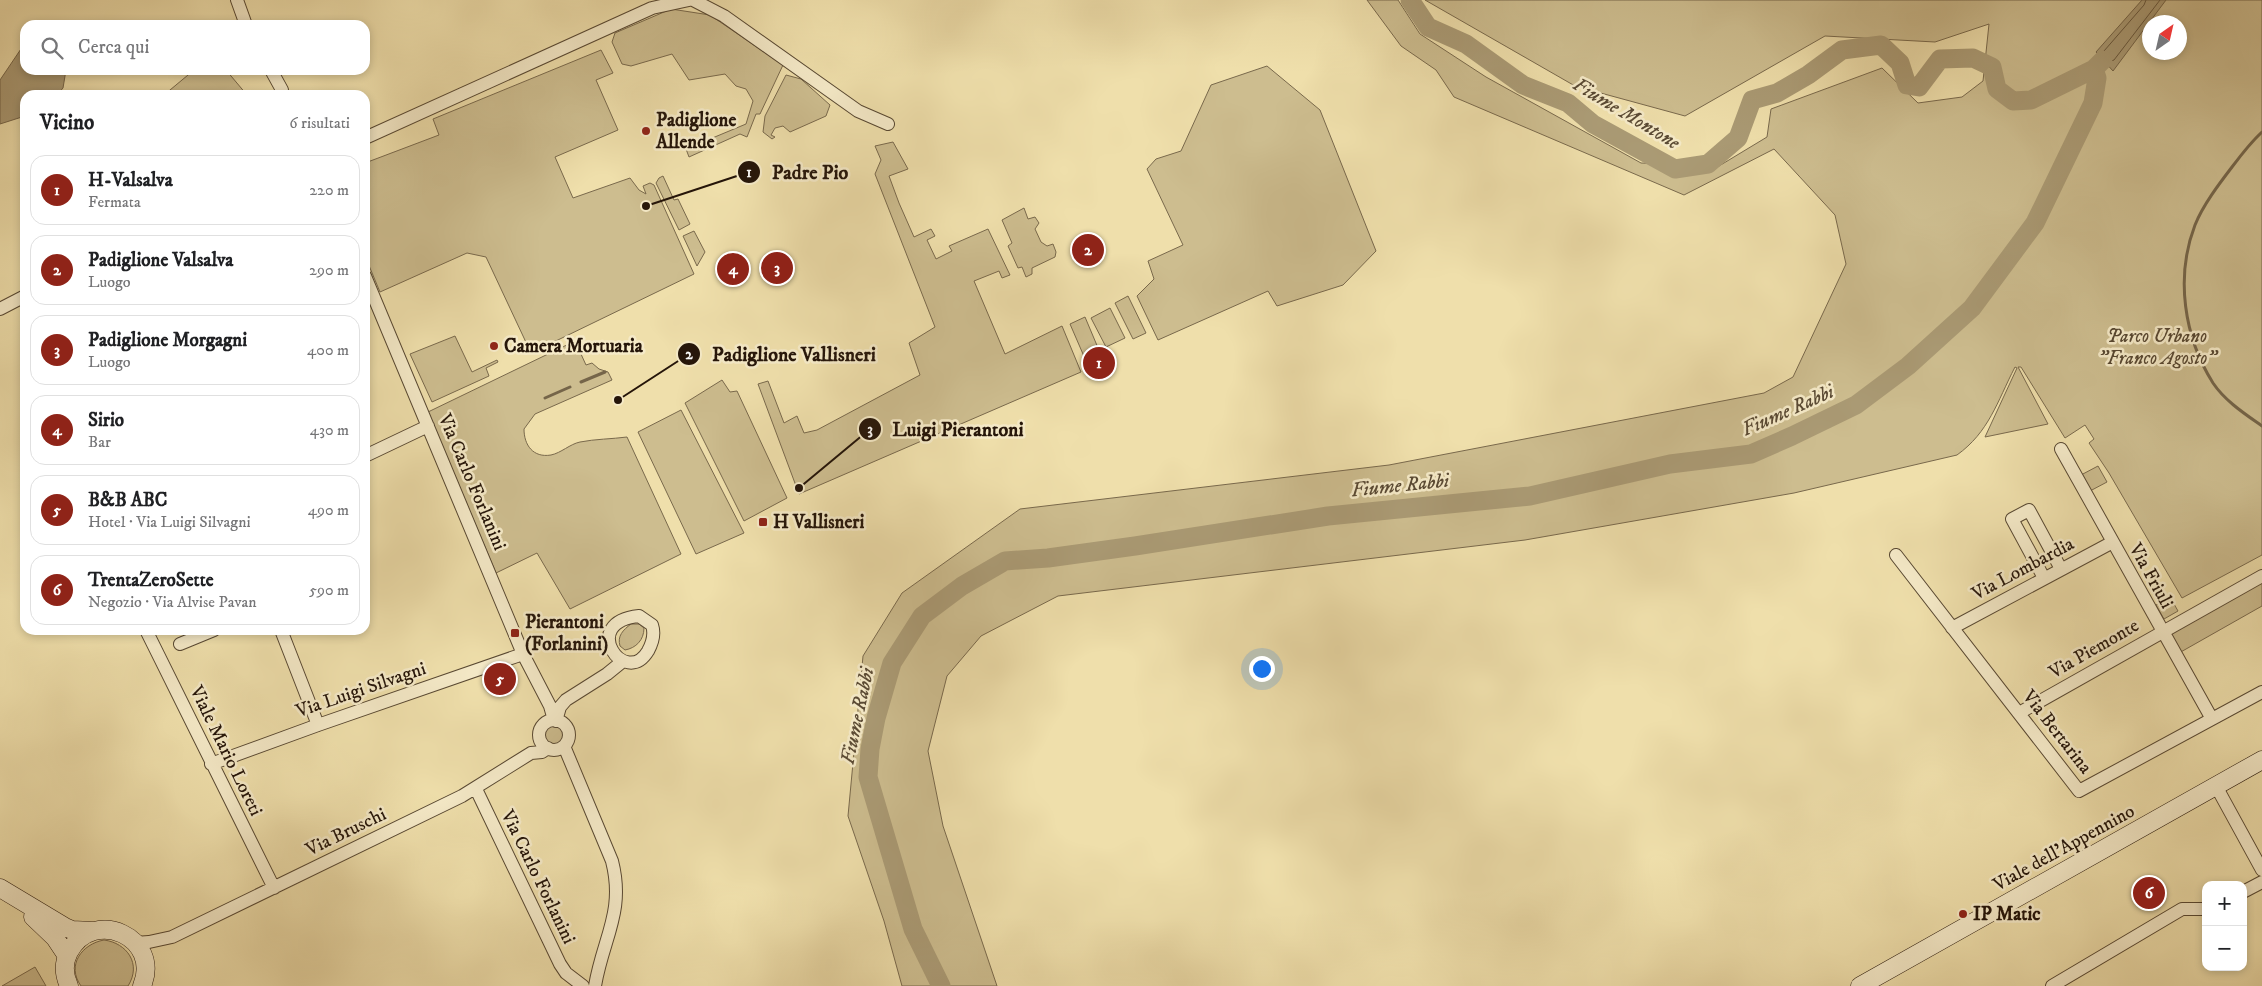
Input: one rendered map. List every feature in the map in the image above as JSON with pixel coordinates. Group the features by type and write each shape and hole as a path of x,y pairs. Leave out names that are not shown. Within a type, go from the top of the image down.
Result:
{"main road":[{"name":"Viale dell'Appennino","path":"1860,986 2262,760"},
{"path":"0,888 65,927 80,931 116,930 126,935 135,942 145,962 143,985"},
{"path":"0,894 45,927 67,956"},
{"path":"69,986 65,968 67,956 73,945 82,936 93,931"}],"street":[{"path":"237,0 244,20"},
{"path":"370,136 652,8 691,0 724,16 858,111 888,124"},
{"path":"274,75 282,90"},
{"name":"Via Carlo Forlanini","path":"370,288 523,654 550,706 551,725"},
{"path":"0,309 20,299"},
{"path":"370,454 428,426"},
{"name":"Via Friuli","path":"2060,449 2161,632 2212,719"},
{"path":"2044,578 2012,519 2029,510 2061,569"},
{"name":"Via Lombardia","path":"1952,628 2111,543"},
{"name":"Via Bertarina","path":"1896,555 2079,791 2262,692"},
{"name":"Via Piemonte","path":"2019,713 2262,576"},
{"path":"531,753 572,698 623,661 640,659 648,650 654,637 652,625 646,619 639,616 630,617 617,624 609,636 612,652 623,661"},
{"name":"Viale Mario Loreti","path":"148,635 274,888"},
{"path":"180,644 202,635"},
{"path":"283,635 318,725"},
{"path":"598,679 612,652"},
{"name":"Via Luigi Silvagni","path":"211,764 523,654"},
{"path":"551,725 569,736 564,746 556,750 548,748 542,743 551,725"},
{"name":"Via Carlo Forlanini","path":"564,746 612,861 615,875 616,907 595,986"},
{"path":"531,753 542,752 548,748"},
{"name":"Via Bruschi","path":"135,942 149,942 172,937 476,789 531,753"},
{"path":"2216,786 2262,870"},
{"name":"Via Carlo Forlanini","path":"476,789 560,964 566,973 583,986"},
{"path":"2247,890 2262,882"},
{"path":"2052,986 2182,909 2202,909"},
{"name":"Via Bruschi","path":"145,962 172,937"},
{"path":"573,977 598,971"}],"green space":[{"name":"Parco Urbano \"Franco Agosto\"","path":"1367,0 1398,0 1420,34 1486,77 1641,163 1719,166 1767,137 1771,109 1882,68 1918,103 1962,97 1983,81 1989,24 1935,42 1825,36 1685,116 1575,86 1425,0 2262,0 2262,555 2182,598 2109,473 2089,443 2094,439 2085,425 2065,438 2021,367 2018,367 2048,424 1985,437 2017,368 2015,367 1985,426 1968,446 1957,455 1794,493 1525,540 1058,596 981,636 947,676 928,751 943,826 997,986 902,986 884,921 848,816 863,656 902,593 1020,509 1389,465 1764,393 1793,377 1846,264 1835,215 1774,149 1684,195 1454,97 1436,70 1401,46"},
{"path":"671,9 710,15 783,65 760,114 756,114 747,137 740,134 689,157 686,149 746,124 753,101 746,89 736,86 725,74 689,80 672,54 631,66 622,64 612,42 615,33"},
{"path":"601,50 613,73 596,80 618,130 555,157 573,198 630,178 639,190 646,194 643,186 650,183 654,185 694,274 531,353 486,257 467,253 380,292 370,268 370,161 439,135 433,119"},
{"path":"1267,66 1320,110 1376,251 1343,285 1277,306 1268,291 1158,340 1137,296 1154,279 1148,261 1183,245 1147,169 1156,159 1181,151 1211,85"},
{"path":"188,75 230,75 243,90 170,90"},
{"path":"786,75 801,79 830,105 826,116 790,132 783,126 775,128 771,135 775,137 772,139 763,132 765,116"},
{"path":"893,142 908,169 889,176 914,237 931,229 935,236 927,240 936,259 952,251 949,246 988,229 1010,275 1002,278 999,271 974,281 1005,354 1062,326 1081,372 799,494 758,384 768,381 784,423 797,416 804,433 817,430 920,375 909,343 935,327 875,174 881,160 875,146"},
{"path":"663,176 674,200 678,199 690,224 679,230 656,183"},
{"path":"1024,208 1028,219 1035,217 1039,223 1035,229 1041,242 1047,246 1053,244 1056,252 1055,257 1032,268 1032,274 1026,277 1022,267 1018,268 1008,246 1012,243 1002,220"},
{"path":"694,231 705,252 697,266 683,236"},
{"path":"1128,296 1146,333 1133,339 1115,303"},
{"path":"1110,308 1125,338 1106,347 1091,318"},
{"path":"1085,317 1101,355 1086,361 1070,324"},
{"path":"455,336 472,372 497,360 498,362 486,368 489,376 432,402 410,354"},
{"path":"575,341 586,365 592,363 599,369 608,372 612,380 535,414 524,429 528,445 539,454 551,455 580,442 627,437 681,554 570,609 537,553 496,573 428,412"},
{"path":"722,380 730,392 737,391 787,498 744,521 685,403"},
{"path":"681,410 744,533 696,554 638,432"},
{"path":"2098,466 2107,482 2090,491 2081,475"},
{"path":"2262,581 2262,606 2179,653 2170,637 2171,633"},
{"path":"2170,597 2178,611 2164,619 2156,605"},
{"path":"631,624 639,624 644,628 644,632 639,643 625,650 620,646 619,639 623,631"},
{"path":"554,725 561,728 564,735 561,742 554,745 547,742 544,735 547,728"},
{"path":"104,940 119,945 130,956 133,970 128,986 81,986 75,971 79,957 89,946"},
{"path":"35,967 46,986 2,986"}],"water":[{"path":"2142,0 2166,0 2155,15 2142,15 2142,32 2113,71 2096,52"},
{"path":"20,50 20,75 65,75 61,90 20,90 20,118 0,124 0,80"}],"waterway":[{"name":"Fiume Montone","path":"1410,0 1428,27 1466,44 1523,85 1568,103 1593,124 1675,169 1708,164 1738,138 1752,100 1777,93 1808,75 1842,50 1881,45 1900,63 1907,85 1919,87 1940,59 1973,58 1992,67 1997,89 2013,101 2031,100 2094,69 2103,60"},
{"name":"Fiume Rabbi","path":"941,986 913,929 868,777 870,749 876,718 892,663 922,616 962,586 1005,561 1048,558 1135,546 1328,516 1530,496 1670,464 1751,454 1792,436 1856,405 1908,366 1972,308 2035,223 2093,103 2097,78 2094,69"},
{"path":"2262,132 2222,180 2198,217 2189,245 2185,265 2184,286 2189,327 2203,365 2213,383 2223,396 2262,426"},
{"path":"581,382 605,372"},
{"path":"545,398 570,387"}],"place":[{"name":"Padiglione Allende","path":"646,131"},
{"name":"Padre Pio","path":"646,206"},
{"name":"Padiglione Valsalva","path":"1088,250"},
{"name":"Padiglione Morgagni","path":"777,268"},
{"name":"Sirio","path":"733,269"},
{"name":"Camera Mortuaria","path":"494,346"},
{"name":"H-Valsalva","path":"1099,363"},
{"name":"Padiglione Vallisneri","path":"618,400"},
{"name":"Luigi Pierantoni","path":"799,488"},
{"name":"H Vallisneri","path":"763,522"},
{"name":"Pierantoni (Forlanini)","path":"515,633"},
{"name":"B&B ABC","path":"500,679"},
{"name":"TrentaZeroSette","path":"2149,893"},
{"name":"IP Matic","path":"1963,914"}]}
